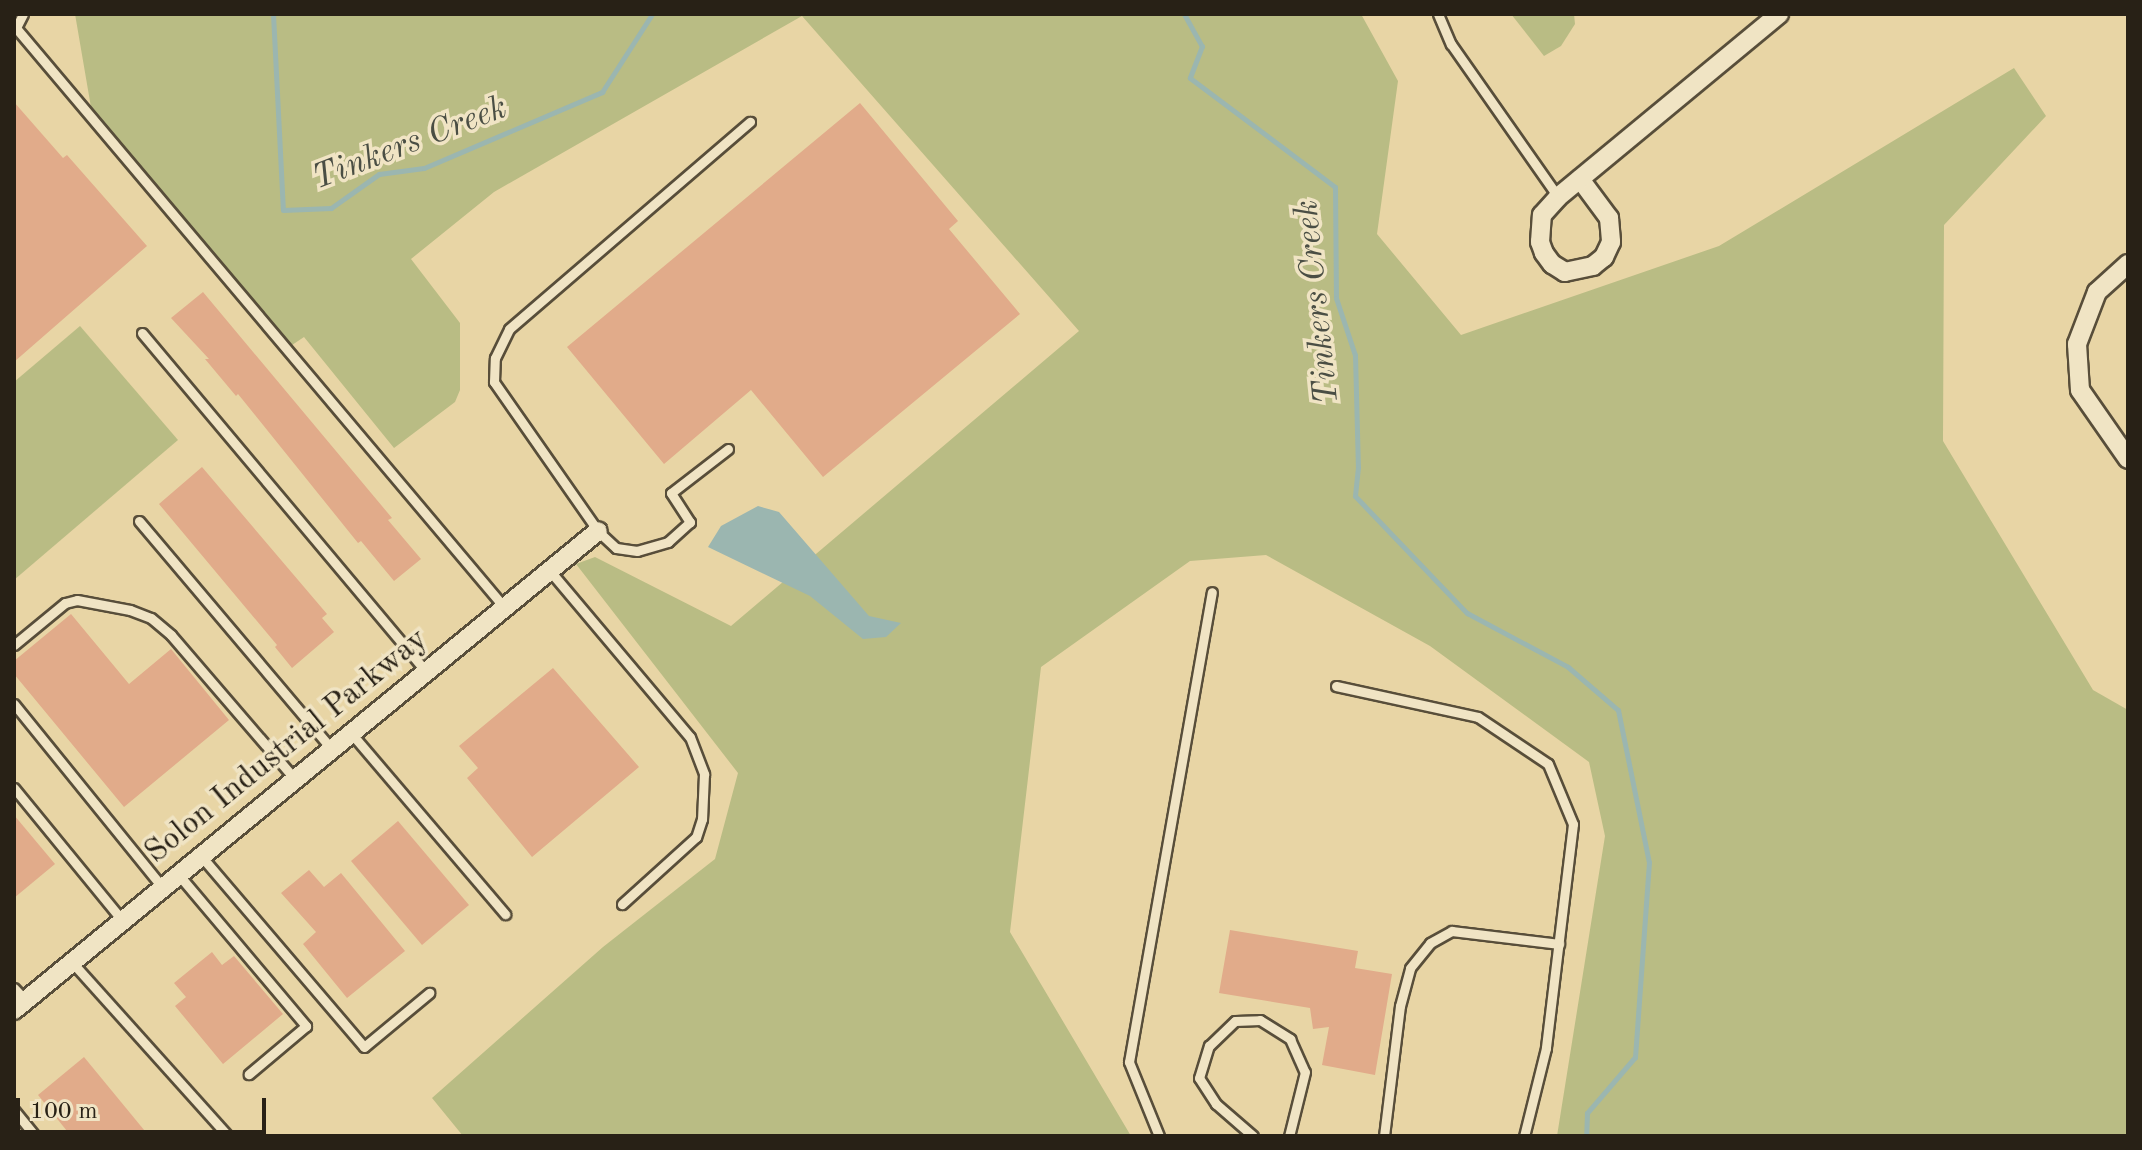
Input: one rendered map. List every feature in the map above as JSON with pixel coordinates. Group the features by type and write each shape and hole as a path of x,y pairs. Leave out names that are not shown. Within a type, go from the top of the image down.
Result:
{"street":[{"path":"1580,179 1609,218 1611,242 1604,257 1593,266 1565,272 1552,264 1544,253 1539,228 1542,215 1558,197 1779,14"},
{"path":"2128,264 2097,292 2077,344 2080,390 2128,459"},
{"name":"Solon Industrial Parkway","path":"18,999 122,920 598,531"}],"lane":[{"path":"23,14 15,28 505,608"},
{"path":"1438,14 1451,44 1558,197"},
{"path":"728,449 671,493 690,522 668,542 637,551 616,548 598,531 494,382 495,358 509,329 750,122"},
{"path":"142,333 426,672"},
{"path":"139,521 332,749"},
{"path":"550,571 690,737 704,774 702,819 696,837 622,904"},
{"path":"1159,1136 1129,1062 1212,592"},
{"path":"14,645 65,603 77,600 130,610 151,618 171,635 295,779"},
{"path":"1336,686 1478,717 1548,764 1573,824 1546,1048 1524,1136"},
{"path":"14,704 162,887"},
{"path":"351,733 505,914"},
{"path":"14,788 122,920"},
{"path":"201,856 364,1047 429,993"},
{"path":"178,874 306,1026 249,1074"},
{"path":"1384,1136 1400,1006 1410,968 1430,943 1452,931 1559,944"},
{"path":"71,961 228,1136"},
{"path":"1253,1136 1216,1104 1199,1078 1209,1046 1235,1021 1260,1020 1290,1039 1305,1072 1289,1136"},
{"path":"14,1110 35,1136"}],"green space":[{"path":"75,14 1361,14 1398,81 1377,234 1461,335 1719,246 2014,68 2046,116 1944,225 1943,441 2093,690 2128,710 2128,1136 1557,1136 1605,836 1589,762 1430,646 1266,555 1190,561 1041,667 1010,932 1131,1136 463,1136 432,1098 603,947 715,859 738,773 576,564 595,557 731,626 1079,331 802,16 494,192 411,259 460,323 460,390 455,402 394,448 304,337 286,349 93,119"},
{"path":"1511,14 1574,14 1575,24 1561,46 1544,56"},
{"path":"80,326 178,440 14,580 14,382"}],"water":[{"path":"758,506 779,512 869,616 901,623 886,637 863,639 810,596 708,547 721,526"}],"building":[{"path":"14,102 63,158 67,155 147,246 14,362"},
{"path":"860,103 958,221 949,229 1020,314 823,477 751,390 664,464 567,347"},
{"path":"203,292 392,518 388,520 421,559 394,581 361,541 358,543 238,394 236,396 205,359 209,359 171,318"},
{"path":"202,467 327,614 322,618 334,632 292,668 275,647 277,645 159,504"},
{"path":"71,614 129,684 171,649 229,720 124,807 14,674 14,661"},
{"path":"553,668 639,767 532,857 467,778 478,768 459,746"},
{"path":"14,815 55,864 14,898"},
{"path":"398,821 469,905 422,945 351,861"},
{"path":"309,870 324,887 341,873 405,951 347,998 303,944 316,932 281,893"},
{"path":"1230,930 1358,951 1355,968 1392,974 1375,1075 1322,1065 1329,1027 1313,1029 1310,1008 1219,993"},
{"path":"212,952 222,965 234,956 283,1014 223,1064 175,1006 186,997 174,983"},
{"path":"84,1057 149,1136 71,1136 38,1095"}],"waterway":[{"name":"Tinkers Creek","path":"273,14 283,210 331,208 379,174 424,168 602,92 652,14"},
{"name":"Tinkers Creek","path":"1184,14 1202,46 1190,78 1335,187 1336,298 1355,355 1358,467 1355,496 1467,613 1568,667 1618,710 1649,862 1635,1057 1587,1113 1586,1136"}]}
